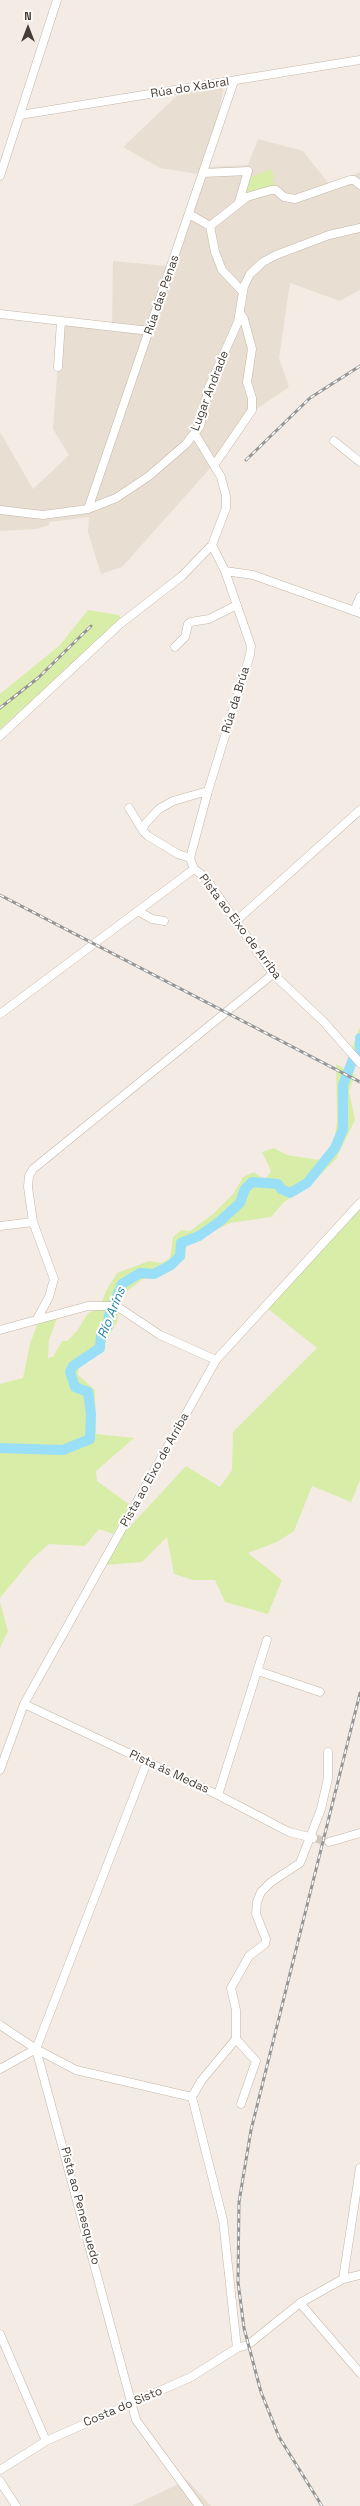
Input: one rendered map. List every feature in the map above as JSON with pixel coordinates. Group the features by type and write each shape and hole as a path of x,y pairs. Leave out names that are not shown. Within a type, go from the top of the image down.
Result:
{"street":[{"path":"0,176 2,162 20,114 57,0"},
{"name":"Rúa do Xabral","path":"20,114 360,60"},
{"name":"Rúa das Penas","path":"88,509 150,331 234,81"},
{"path":"203,173 248,171 240,202"},
{"path":"210,226 247,197 273,189 284,197 295,199 350,180 354,180 360,185"},
{"path":"189,214 210,226 215,252 222,270 243,292"},
{"name":"Lugar Andrade","path":"0,510 43,515 88,509 109,502 149,476 195,434 201,422 209,387 240,313 247,278 258,266 308,242 360,228"},
{"name":"Lugar Andrade","path":"215,464 252,410 252,398 246,382 252,349 244,319 240,313"},
{"path":"0,314 150,331"},
{"path":"58,367 61,321"},
{"path":"0,736 120,624 182,576 212,545 226,508 221,477 215,464 195,434"},
{"path":"334,441 360,462"},
{"name":"Rúa da Brúa","path":"190,858 208,791 250,655 249,634 225,570 212,545"},
{"path":"225,570 252,574 357,612 360,597"},
{"path":"175,647 185,637 188,624 191,622 209,619 237,605"},
{"path":"144,831 144,825 159,809 184,797 208,791"},
{"path":"129,808 148,836 178,854 190,858"},
{"path":"236,921 360,810"},
{"name":"Pista ao Eixo de Arriba","path":"190,858 194,869 205,877 274,974 360,1063"},
{"path":"0,1014 194,869"},
{"path":"138,911 152,919 164,921"},
{"path":"37,1319 49,1297 54,1279 33,1222 28,1187 29,1176 33,1169 274,974"},
{"name":"Pista ao Eixo de Arriba","path":"0,1770 24,1704 216,1360 360,1203"},
{"path":"0,1226 33,1222"},
{"path":"0,1330 37,1319 96,1305 115,1307 160,1335 216,1360"},
{"path":"218,1795 267,1640"},
{"path":"258,1671 320,1692"},
{"name":"Pista ás Medas","path":"24,1704 218,1795 288,1832 312,1838"},
{"path":"243,2346 224,2220 192,2097 201,2081 236,2039 236,2010 231,1988 249,1956 265,1944 266,1939 256,1914 261,1892 270,1882 300,1863 312,1838 321,1809 328,1778 328,1752"},
{"path":"0,2069 36,2049 147,1762"},
{"path":"329,1842 360,1834"},
{"path":"0,2025 36,2049 76,2070 192,2097"},
{"path":"236,2039 256,2061 241,2104"},
{"name":"Pista ao Penesquedo","path":"36,2049 61,2135 130,2404 136,2420 199,2506"},
{"path":"343,2279 360,2168"},
{"name":"Costa do Sisto","path":"0,2470 46,2441 191,2377 243,2346 300,2303 343,2279 360,2275"},
{"path":"300,2303 360,2373"},
{"path":"0,2334 46,2441"},
{"path":"9,2465 4,2474 2,2483 16,2506"}],"shaded area":[{"path":"224,86 208,167 248,165 258,139 303,151 330,185 360,172 360,290 340,301 290,283 279,358 289,387 255,410 206,473 122,567 101,574 88,532 89,517 49,522 49,525 36,529 0,531 0,432 33,489 69,455 53,429 61,324 112,327 113,261 167,266 198,174 160,168 123,147 181,92"},
{"path":"187,2480 211,2506 132,2506"}],"green space":[{"path":"271,169 275,178 272,179 275,186 247,195 245,188 249,178"},
{"path":"88,610 119,615 121,619 0,729 0,694 60,645"},
{"path":"360,1027 360,1054 352,1048"},
{"path":"336,1064 355,1075 349,1091 355,1120 336,1159 310,1185 284,1202 271,1217 230,1223 186,1245 185,1259 157,1277 143,1279 122,1295 117,1322 102,1348 79,1365 78,1375 95,1390 96,1434 134,1438 96,1471 97,1481 130,1505 113,1534 99,1529 85,1546 49,1544 32,1559 0,1598 0,1384 23,1378 30,1344 37,1325 52,1316 57,1318 49,1340 48,1358 53,1357 62,1341 67,1341 77,1331 88,1313 99,1309 106,1291 117,1273 149,1261 162,1263 170,1258 173,1237 181,1230 190,1231 213,1214 234,1193 243,1177 254,1172 262,1178 267,1177 271,1171 262,1152 274,1148 287,1155 319,1160 334,1142 337,1122"},
{"path":"360,1207 360,1480 351,1502 312,1486 294,1531 277,1542 248,1553 282,1580 268,1614 225,1602 215,1580 193,1580 174,1574 167,1537 142,1562 106,1565 125,1532 186,1466 220,1487 232,1470 233,1432 317,1348 268,1309"},
{"path":"0,1602 8,1631 0,1648"}],"waterway":[{"name":"Río Aríns","path":"360,1038 360,1047"},
{"name":"Río Aríns","path":"0,1448 63,1450 90,1439 91,1414 88,1392 75,1387 70,1372 73,1366 100,1348 101,1335 108,1326 109,1315 122,1284 140,1273 154,1274 171,1265 180,1256 181,1243 199,1236 219,1222 240,1203 245,1189 252,1182 278,1184 281,1189 290,1193 307,1183 335,1148 343,1129 343,1085 353,1059 360,1051"}],"tunnel":[{"path":"314,1838 329,1842"}],"railway":[{"path":"246,460 310,398 360,366"},
{"path":"0,708 38,678 91,626"},
{"path":"0,895 360,1082"},
{"path":"322,2506 279,2437 261,2392 244,2328 238,2282 239,2202 251,2130 360,1693"}]}
